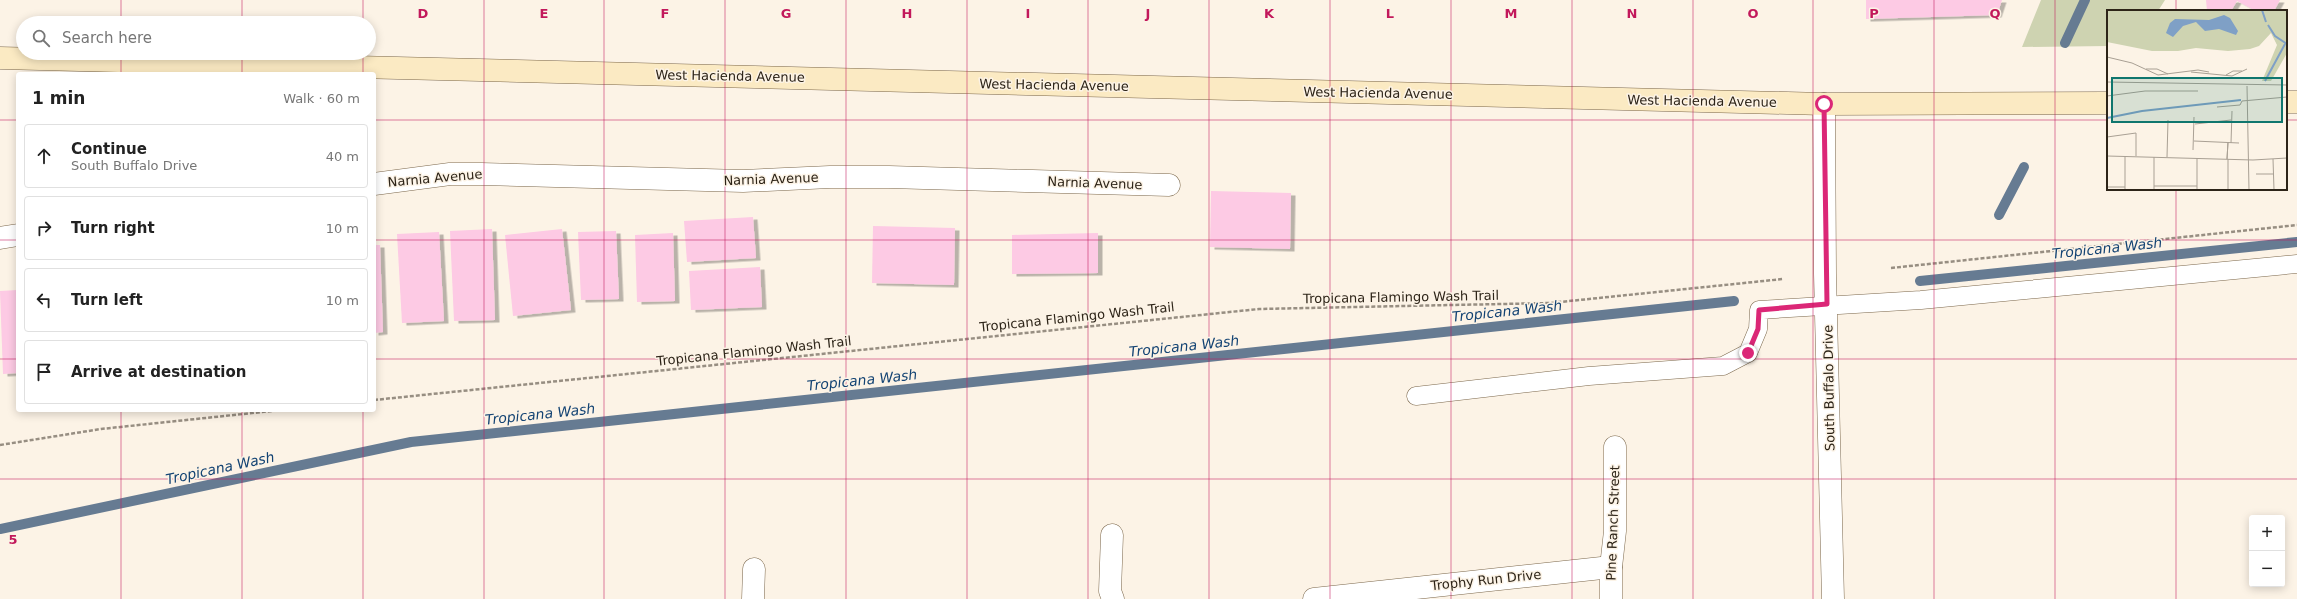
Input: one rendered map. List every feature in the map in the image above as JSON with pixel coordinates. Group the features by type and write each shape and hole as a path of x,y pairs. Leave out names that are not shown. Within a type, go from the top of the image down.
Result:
{"main road":[{"name":"West Hacienda Avenue","path":"0,58 16,58"},
{"name":"West Hacienda Avenue","path":"79,60 1824,104 2107,103"}],"street":[{"name":"South Buffalo Drive","path":"1824,104 1833,599"},
{"name":"Narnia Avenue","path":"376,184 443,175 481,174 743,181 830,177 890,177 1169,185"},
{"path":"0,238 16,235"},
{"name":"Pine Ranch Street","path":"1611,599 1611,567 1615,531 1615,447"},
{"path":"1112,534 1110,591 1113,599"},
{"name":"Trophy Run Drive","path":"1314,599 1611,567"},
{"path":"753,599 754,570"}],"lane":[{"path":"1416,396 1589,376 1723,366 1748,353 1758,329 1759,310 1827,304 1921,300 2297,264"}],"path":[{"path":"1891,268 2297,225"},
{"name":"Tropicana Flamingo Wash Trail","path":"376,400 1259,309 1550,303 1783,279"},
{"path":"0,444 101,429 262,412"}],"green space":[{"path":"2041,0 2165,0 2159,10 2107,10 2107,46 2022,47"}],"building":[{"path":"1866,0 2002,0 1997,15 1866,19"},
{"path":"2206,0 2280,0 2275,10 2254,10 2237,1 2232,10 2207,10"},
{"path":"1211,191 1291,193 1290,249 1210,247"},
{"path":"753,217 756,258 687,262 684,221"},
{"path":"873,226 955,228 954,285 872,283"},
{"path":"492,229 495,320 454,321 450,231"},
{"path":"562,229 571,310 513,316 505,235"},
{"path":"616,231 619,299 581,300 578,232"},
{"path":"439,232 444,321 402,323 397,234"},
{"path":"673,233 675,301 637,302 635,235"},
{"path":"1098,233 1098,273 1012,274 1012,235"},
{"path":"376,245 380,245 383,332 376,333"},
{"path":"760,267 762,307 691,310 689,271"},
{"path":"16,290 16,373 3,374 0,291"}],"waterway":[{"path":"2065,43 2085,0"},
{"path":"1999,215 2024,167"},
{"name":"Tropicana Wash","path":"1920,281 2297,242"},
{"name":"Tropicana Wash","path":"0,529 411,442 1734,301"}],"route":[{"path":"1748,353 1758,329 1759,310 1827,304 1825,274 1824,104"}]}
